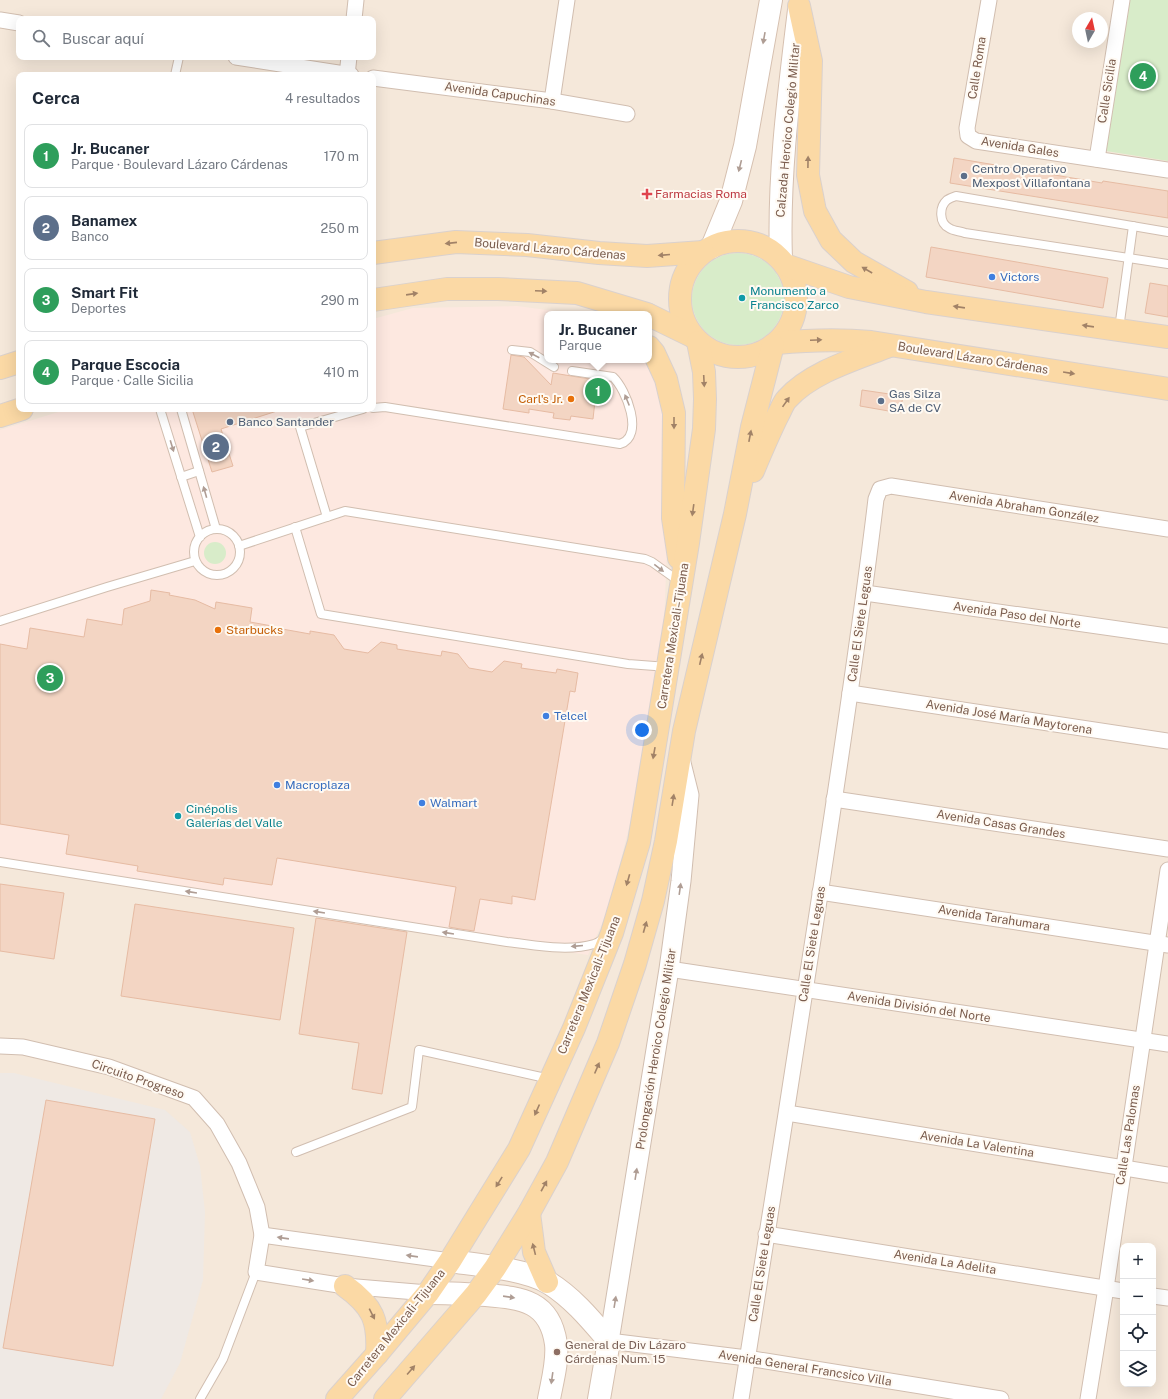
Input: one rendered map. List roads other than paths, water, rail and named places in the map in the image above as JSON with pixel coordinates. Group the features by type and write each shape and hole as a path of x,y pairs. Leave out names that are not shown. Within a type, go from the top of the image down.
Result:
{"main road":[{"path":"708,249 732,201 745,146 771,0"},
{"path":"800,3 811,61 808,175 815,211 831,240 854,262 926,302"},
{"name":"Calzada Heroico Colegio Militar","path":"783,262 780,217 782,160 787,103 800,3"},
{"path":"695,339 681,313 679,300 685,273 693,262 708,249 726,242 741,241 756,244 769,250 783,262 849,287 926,302 1168,337"},
{"name":"Boulevard Lázaro Cárdenas","path":"376,253 456,242 527,245 600,254 647,256 708,249"},
{"path":"652,316 695,339 712,351 728,356 744,357 760,353 775,344 790,326 795,311 796,295 793,280 783,262"},
{"path":"376,300 447,289 498,289 577,293 638,311"},
{"path":"577,293 604,311"},
{"name":"Carretera Mexicali–Tijuana","path":"336,1399 377,1354 428,1293 450,1261 519,1149 574,1028 612,933 639,842 669,667 704,429 704,372 695,339"},
{"name":"Boulevard Lázaro Cárdenas","path":"775,344 841,339 892,345 1168,388"},
{"path":"385,1399 476,1294 495,1268 529,1213 557,1162 608,1043 655,894 666,841 684,731 734,514 752,427 775,344"},
{"path":"734,514 766,439 786,400 803,385 822,374 854,359 892,345"},
{"path":"652,351 666,380 674,413 672,518 682,580"},
{"path":"0,368 16,363"},
{"path":"0,416 16,411"},
{"path":"669,667 677,669 683,675 684,731"},
{"path":"529,1213 534,1252 548,1282"},
{"path":"450,1261 522,1273 548,1282 566,1295 609,1341 599,1399"},
{"path":"345,1286 359,1296 369,1309 376,1322 378,1338 377,1354"},
{"path":"428,1293 476,1294 508,1297 524,1300 536,1306 546,1316 552,1329 556,1345 556,1358 549,1399"}],"street":[{"path":"354,16 356,0"},
{"path":"552,101 567,0"},
{"name":"Calle Roma","path":"968,136 967,128 989,0"},
{"name":"Calle Sicilia","path":"1096,159 1122,0"},
{"path":"0,20 16,23"},
{"path":"254,60 328,72"},
{"path":"347,72 349,60"},
{"name":"Avenida Capuchinas","path":"376,78 552,101 627,114"},
{"name":"Avenida Gales","path":"968,136 976,141 1168,170"},
{"name":"Avenida Abraham González","path":"880,489 892,486 1168,529"},
{"name":"Calle El Siete Leguas","path":"740,1399 787,1113 865,593 876,499 880,489"},
{"name":"Avenida Paso del Norte","path":"865,593 1168,636"},
{"name":"Avenida José María Maytorena","path":"850,693 1168,741"},
{"name":"Prolongación Heroico Colegio Militar","path":"609,1341 669,969 681,881 689,795 680,756"},
{"name":"Avenida Casas Grandes","path":"834,799 1168,849"},
{"name":"Calle Las Palomas","path":"1088,1399 1143,1040 1162,944 1168,870"},
{"name":"Avenida Tarahumara","path":"820,892 1162,944"},
{"name":"Avenida División del Norte","path":"669,969 1168,1044"},
{"name":"Circuito Progreso","path":"0,1046 23,1047 109,1067 194,1098 217,1124 240,1163 257,1207 262,1235 256,1272"},
{"name":"Avenida La Valentina","path":"787,1113 1168,1175"},
{"name":"Avenida La Adelita","path":"766,1234 1120,1290"},
{"path":"262,1235 450,1261"},
{"path":"256,1272 345,1286 428,1293"},
{"path":"1156,1296 1168,1298"},
{"name":"Avenida General Francsico Villa","path":"609,1341 747,1358 1001,1399"}],"lane":[{"path":"176,72 178,60"},
{"path":"1168,232 956,196 948,199 944,205 942,216 943,223 949,228 965,232 1168,264"},
{"path":"1119,330 1133,226"},
{"path":"512,350 530,352 544,361"},
{"path":"548,363 554,367"},
{"path":"376,408 385,408 620,444 626,442 629,438 632,421 629,402 615,379 613,377 572,371"},
{"path":"161,412 200,537"},
{"path":"183,412 216,529"},
{"path":"328,517 300,427 352,412"},
{"path":"181,477 199,471"},
{"path":"239,546 345,511 634,558 652,562 682,580"},
{"path":"295,527 321,614 645,666 669,667"},
{"path":"216,529 224,530 236,539 240,554 234,568 220,575 213,575 205,572 195,561 194,548 200,537 204,533 216,529"},
{"path":"0,621 195,561"},
{"path":"0,862 507,942 544,946 576,947 596,944 612,933"},
{"path":"296,1152 412,1107 419,1050 551,1079"},
{"path":"200,1399 223,1359 256,1272"}],"place":[{"name":"Parque Escocia","path":"1143,76"},
{"name":"Centro Operativo Mexpost Villafontana","path":"964,176"},
{"name":"Farmacias Roma","path":"647,194"},
{"name":"Victors","path":"992,277"},
{"name":"Monumento a Francisco Zarco","path":"742,298"},
{"name":"Jr. Bucaner","path":"598,391"},
{"name":"Carl's Jr.","path":"571,399"},
{"name":"Gas Silza SA de CV","path":"881,401"},
{"name":"Banco Santander","path":"230,422"},
{"name":"Banamex","path":"216,447"},
{"name":"Starbucks","path":"218,630"},
{"name":"Smart Fit","path":"50,678"},
{"name":"Telcel","path":"546,716"},
{"name":"Macroplaza","path":"277,785"},
{"name":"Walmart","path":"422,803"},
{"name":"Cinépolis Galerías del Valle","path":"178,816"},
{"name":"General de Div Lázaro Cárdenas Num. 15","path":"557,1352"}]}
